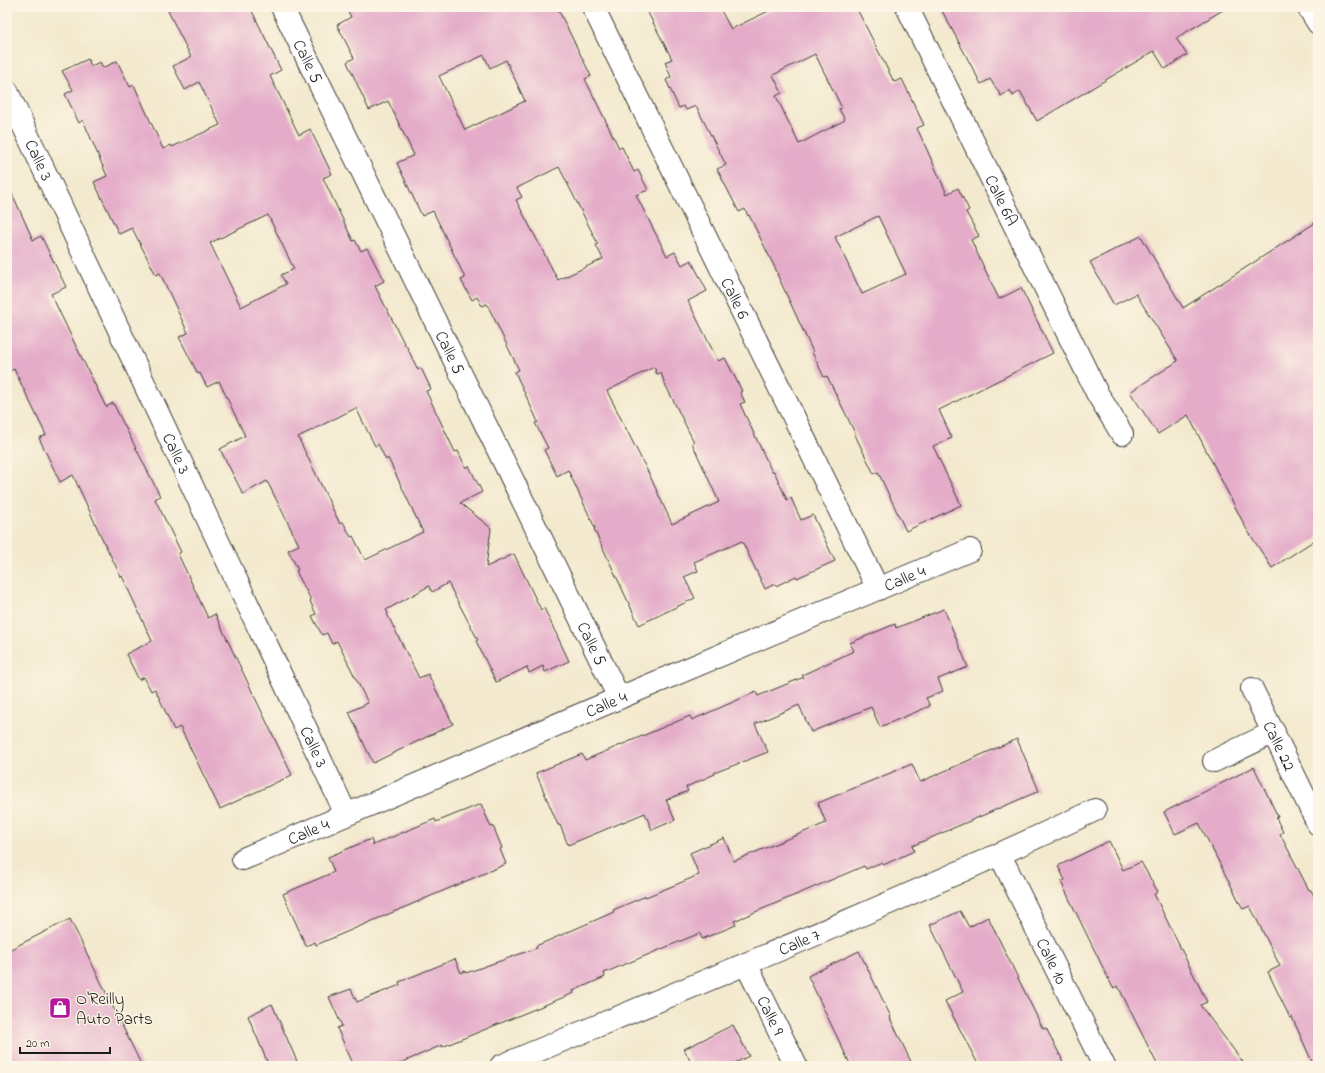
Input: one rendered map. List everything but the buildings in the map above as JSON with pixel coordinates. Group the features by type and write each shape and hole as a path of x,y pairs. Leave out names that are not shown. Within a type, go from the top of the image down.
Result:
{"street":[{"name":"Calle 5","path":"282,7 620,698"},
{"name":"Calle 6","path":"593,7 878,589"},
{"name":"Calle 6A","path":"908,7 1097,393 1122,434"},
{"path":"1308,7 1318,23"},
{"name":"Calle 3","path":"7,92 346,814"},
{"name":"Calle 4","path":"243,859 970,550"},
{"name":"Calle 22","path":"1252,689 1318,824"},
{"path":"1214,760 1274,732"},
{"name":"Calle 7","path":"501,1066 746,964 1000,855 1095,810"},
{"name":"Calle 10","path":"1000,855 1104,1066"},
{"name":"Calle 9","path":"746,964 796,1066"}],"place":[{"name":"O'Reilly Auto Parts","path":"60,1008"}]}
